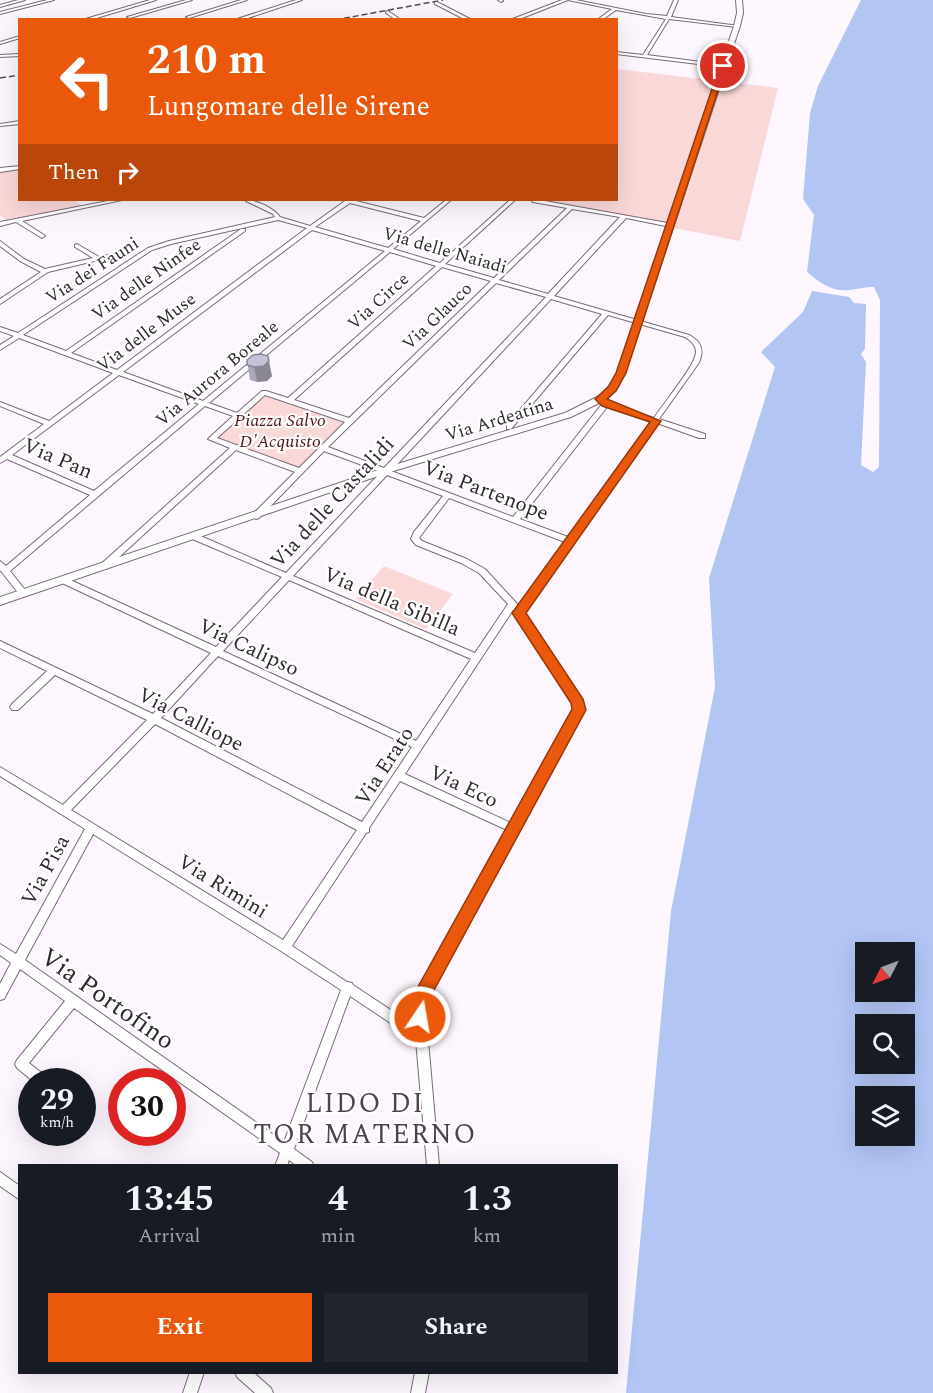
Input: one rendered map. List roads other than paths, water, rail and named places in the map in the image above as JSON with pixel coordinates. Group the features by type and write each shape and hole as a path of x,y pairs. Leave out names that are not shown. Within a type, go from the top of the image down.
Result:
{"main road":[{"name":"Via Ardeatina","path":"0,601 384,471 603,402 620,377 737,26 740,13 739,0"}],"street":[{"path":"0,6 23,0"},
{"path":"0,14 52,0"},
{"path":"91,18 154,0"},
{"path":"129,17 190,0"},
{"path":"189,17 245,0"},
{"path":"242,18 300,0"},
{"path":"340,0 352,0"},
{"path":"518,18 568,0 656,17 737,26"},
{"path":"644,57 672,11 676,0"},
{"path":"436,3 466,18"},
{"path":"602,18 614,10"},
{"path":"656,17 672,11"},
{"path":"387,12 396,18"},
{"path":"0,43 18,38"},
{"path":"618,53 723,66"},
{"path":"2,56 18,54"},
{"path":"0,117 8,124"},
{"path":"0,125 18,122"},
{"path":"0,170 18,166"},
{"path":"0,224 114,201"},
{"name":"Via delle Naiadi","path":"250,201 275,213 278,218 689,336 698,346 696,362 519,613"},
{"name":"Via delle Muse","path":"3,459 347,201"},
{"path":"352,201 424,220"},
{"name":"Via Aurora Boreale","path":"3,567 204,404 448,201"},
{"name":"Via Circe","path":"290,400 512,201"},
{"path":"538,201 671,225"},
{"name":"Via Glauco","path":"350,421 571,207"},
{"name":"Via delle Castalidi","path":"64,810 153,719 624,217"},
{"name":"Via dei Fauni","path":"0,348 153,248 278,218"},
{"path":"18,221 42,236"},
{"name":"Via delle Ninfee","path":"67,353 243,230"},
{"path":"0,243 22,260 46,271"},
{"path":"77,246 98,259"},
{"path":"0,302 46,271 122,254"},
{"path":"509,427 607,312"},
{"path":"0,329 238,416"},
{"path":"256,516 350,421 264,392 212,439 299,471"},
{"path":"515,520 603,402 702,436"},
{"path":"0,404 50,424"},
{"path":"104,567 235,447"},
{"name":"Via Partenope","path":"322,448 570,541"},
{"name":"Via Pan","path":"3,459 94,494"},
{"path":"433,1164 420,1011 422,997 579,707 519,613 482,571 415,539 418,532 448,495"},
{"name":"Via della Sibilla","path":"193,536 477,657"},
{"path":"3,567 23,593"},
{"name":"Via Calipso","path":"63,580 419,746"},
{"name":"Via Erato","path":"285,947 512,604"},
{"name":"Via Calliope","path":"0,644 153,719 365,829"},
{"path":"15,707 54,670"},
{"name":"Via Rimini","path":"0,771 285,947 423,1038"},
{"name":"Via Eco","path":"400,776 514,829"},
{"name":"Via Pisa","path":"0,995 91,827"},
{"name":"Via Portofino","path":"0,950 305,1164"},
{"path":"282,1164 348,987"},
{"path":"26,1068 21,1064 73,1000"},
{"path":"0,1178 18,1192"},
{"path":"190,1393 197,1374"},
{"path":"244,1374 266,1393"},
{"path":"418,1393 422,1374"}],"water":[{"path":"861,0 933,0 933,1393 626,1393 671,911 715,687 709,578 775,367 761,352 803,312 812,291 849,297 854,303 866,304 865,349 861,354 866,362 861,465 873,472 879,467 880,300 874,287 837,290 821,283 807,272 814,215 803,199 810,113 818,86"}],"railway":[{"path":"346,18 443,0"},
{"path":"0,78 18,75"}],"district":[{"name":"LIDO DI TOR MATERNO","path":"365,1118"}],"park label":[{"name":"Piazza Salvo D'Acquisto","path":"280,430"}]}
